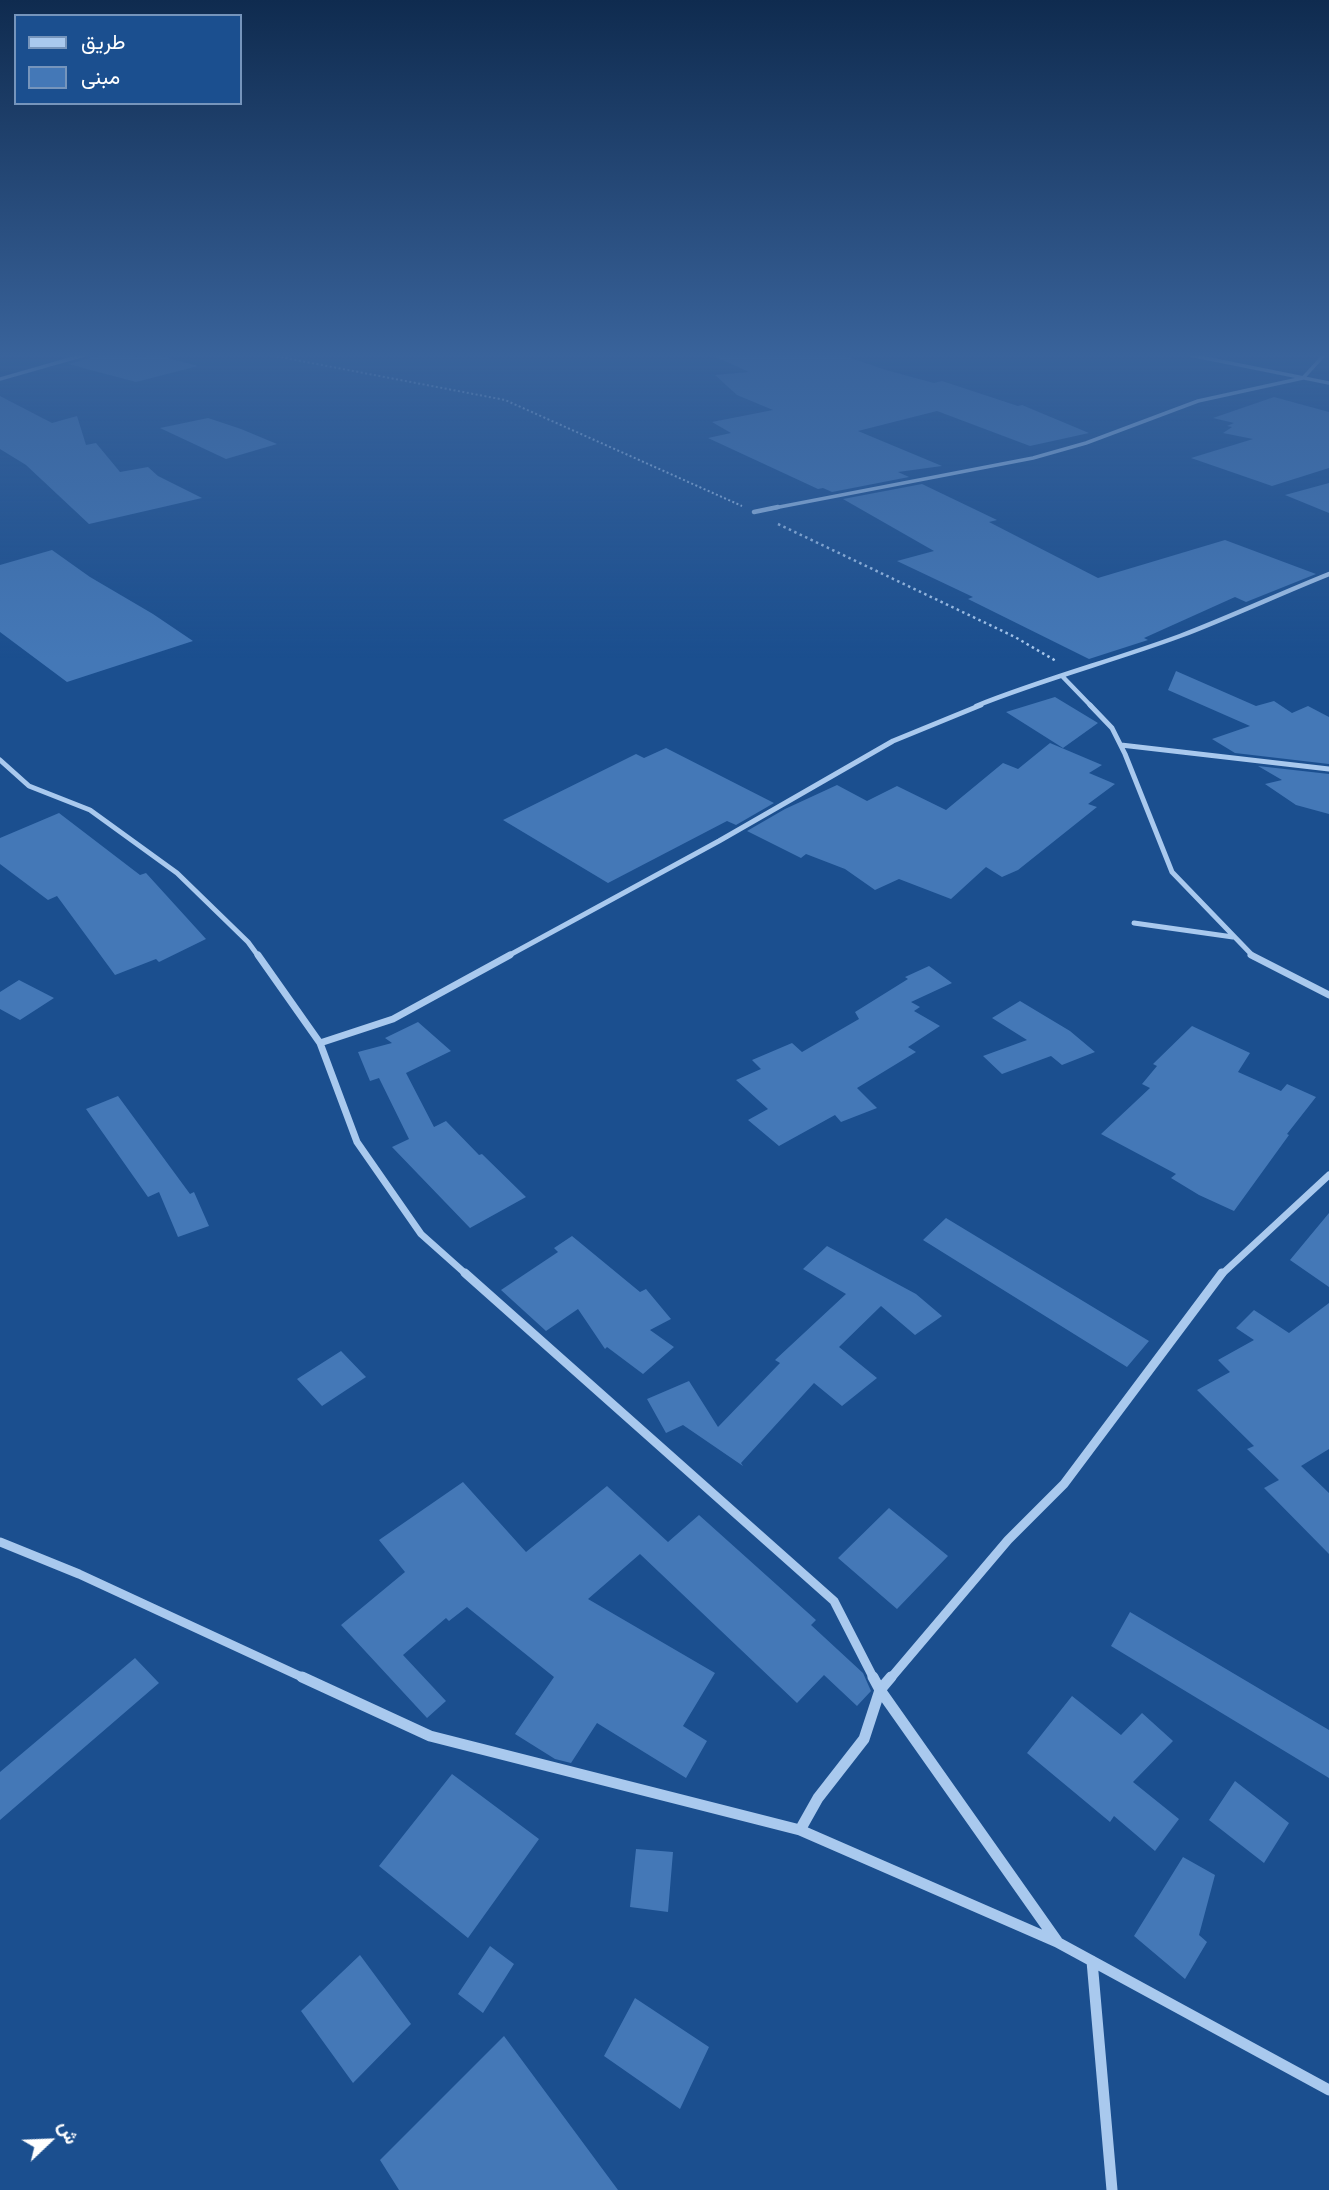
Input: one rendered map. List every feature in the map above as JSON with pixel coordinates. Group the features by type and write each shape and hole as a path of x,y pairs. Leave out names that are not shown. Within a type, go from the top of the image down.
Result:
{"street":[{"path":"754,512 1042,455"},
{"path":"320,1042 393,1018 719,841 893,741 1021,688 1076,673 1181,635 1329,574"},
{"path":"1063,677 1111,728 1121,745 1172,872 1252,956 1329,996"},
{"path":"1121,745 1329,769"},
{"path":"0,760 29,786 90,810 177,873 248,942 320,1042 357,1142 421,1234 834,1601 880,1690 1058,1942"},
{"path":"1134,923 1234,937"},
{"path":"800,1830 818,1798 864,1739 880,1690 1009,1540 1064,1484 1224,1271 1329,1175"},
{"path":"0,1542 79,1574 430,1737 800,1830 1058,1942 1329,2090"},
{"path":"1092,1961 1112,2190"}],"path":[{"path":"632,455 1015,637 1076,673"}],"building":[{"path":"10,455 106,455 120,472 148,467 158,476 202,498 89,524 26,465"},
{"path":"218,455 239,455 226,459"},
{"path":"745,455 916,455 942,466 898,472 909,477 832,492 818,489"},
{"path":"1200,455 1329,455 1329,468 1272,486 1191,458"},
{"path":"1329,483 1329,513 1285,495"},
{"path":"922,484 997,520 989,522 1098,578 1225,540 1316,574 1246,602 1235,597 1144,638 1148,640 1089,659 968,599 973,597 897,561 934,551 843,499"},
{"path":"52,550 193,641 67,682 0,632 0,565"},
{"path":"1176,671 1256,706 1274,701 1292,713 1308,706 1329,717 1329,764 1235,753 1212,739 1250,726 1168,690"},
{"path":"1055,697 1098,723 1063,748 1006,712"},
{"path":"1050,743 1102,765 1089,773 1115,784 1088,804 1097,807 1018,870 1002,877 986,867 951,899 899,879 875,890 845,869 806,854 801,858 747,831 785,809 837,785 867,801 897,786 946,810 1003,763 1018,769"},
{"path":"666,748 774,803 736,825 727,821 608,883 503,820 636,754 644,758"},
{"path":"1258,766 1329,774 1329,814 1296,805 1265,784 1282,780"},
{"path":"59,813 140,875 146,873 206,939 159,962 156,959 115,975 57,896 48,900 0,864 0,838"},
{"path":"929,966 952,983 911,1002 920,1007 914,1011 940,1026 908,1047 916,1052 857,1088 877,1108 841,1122 835,1115 779,1146 748,1120 768,1109 736,1080 761,1069 752,1060 792,1043 802,1052 859,1019 855,1012 908,979 905,977"},
{"path":"19,980 54,998 20,1020 0,1009 0,992"},
{"path":"1020,1001 1070,1031 1095,1052 1062,1065 1051,1056 1002,1074 983,1056 1027,1040 992,1018"},
{"path":"418,1022 451,1051 406,1073 434,1127 446,1121 526,1197 470,1228 392,1147 409,1139 379,1078 370,1081 358,1052 392,1043 385,1038"},
{"path":"1192,1026 1250,1053 1238,1072 1281,1091 1287,1084 1316,1097 1234,1211 1199,1195 1171,1178 1176,1174 1101,1134 1150,1088 1142,1084 1157,1066 1153,1064"},
{"path":"118,1096 190,1194 194,1192 209,1226 178,1237 159,1192 148,1197 86,1109"},
{"path":"1329,1213 1329,1287 1290,1260"},
{"path":"946,1218 1149,1341 1127,1367 923,1240"},
{"path":"572,1236 640,1292 646,1289 671,1319 650,1330 674,1347 643,1374 607,1347 605,1349 578,1309 546,1331 501,1290 558,1252 554,1248"},
{"path":"827,1246 916,1294 942,1316 915,1335 881,1306 839,1347 877,1378 842,1406 814,1383 741,1463 743,1466 683,1425 666,1433 647,1399 689,1381 718,1427 780,1363 775,1360 846,1294 803,1269"},
{"path":"1329,1303 1329,1449 1301,1466 1329,1493 1329,1554 1264,1488 1279,1480 1247,1449 1254,1446 1197,1390 1230,1372 1218,1360 1254,1340 1236,1328 1254,1310 1289,1333"},
{"path":"341,1351 366,1377 322,1406 297,1379"},
{"path":"463,1482 526,1552 607,1486 668,1542 699,1515 816,1620 811,1625 863,1673 871,1691 857,1706 824,1675 797,1703 640,1554 588,1599 715,1673 683,1726 707,1741 686,1778 597,1723 571,1763 555,1759 515,1734 554,1677 467,1607 449,1621 446,1618 403,1655 446,1701 427,1718 341,1625 405,1572 379,1540"},
{"path":"889,1508 948,1556 897,1609 838,1558"},
{"path":"1130,1612 1329,1730 1329,1778 1111,1646"},
{"path":"135,1658 159,1683 0,1820 0,1772"},
{"path":"1072,1696 1121,1735 1142,1713 1173,1741 1133,1782 1179,1819 1155,1851 1114,1816 1110,1822 1027,1753"},
{"path":"452,1774 539,1839 468,1938 379,1866"},
{"path":"1235,1781 1289,1823 1264,1863 1209,1820"},
{"path":"636,1849 673,1852 668,1912 630,1907"},
{"path":"1183,1857 1215,1875 1199,1935 1207,1942 1185,1979 1134,1936"},
{"path":"490,1946 514,1964 483,2013 458,1994"},
{"path":"360,1955 411,2024 353,2083 301,2011"},
{"path":"635,1998 709,2047 680,2109 604,2056"},
{"path":"504,2036 618,2190 399,2190 380,2160"}]}
